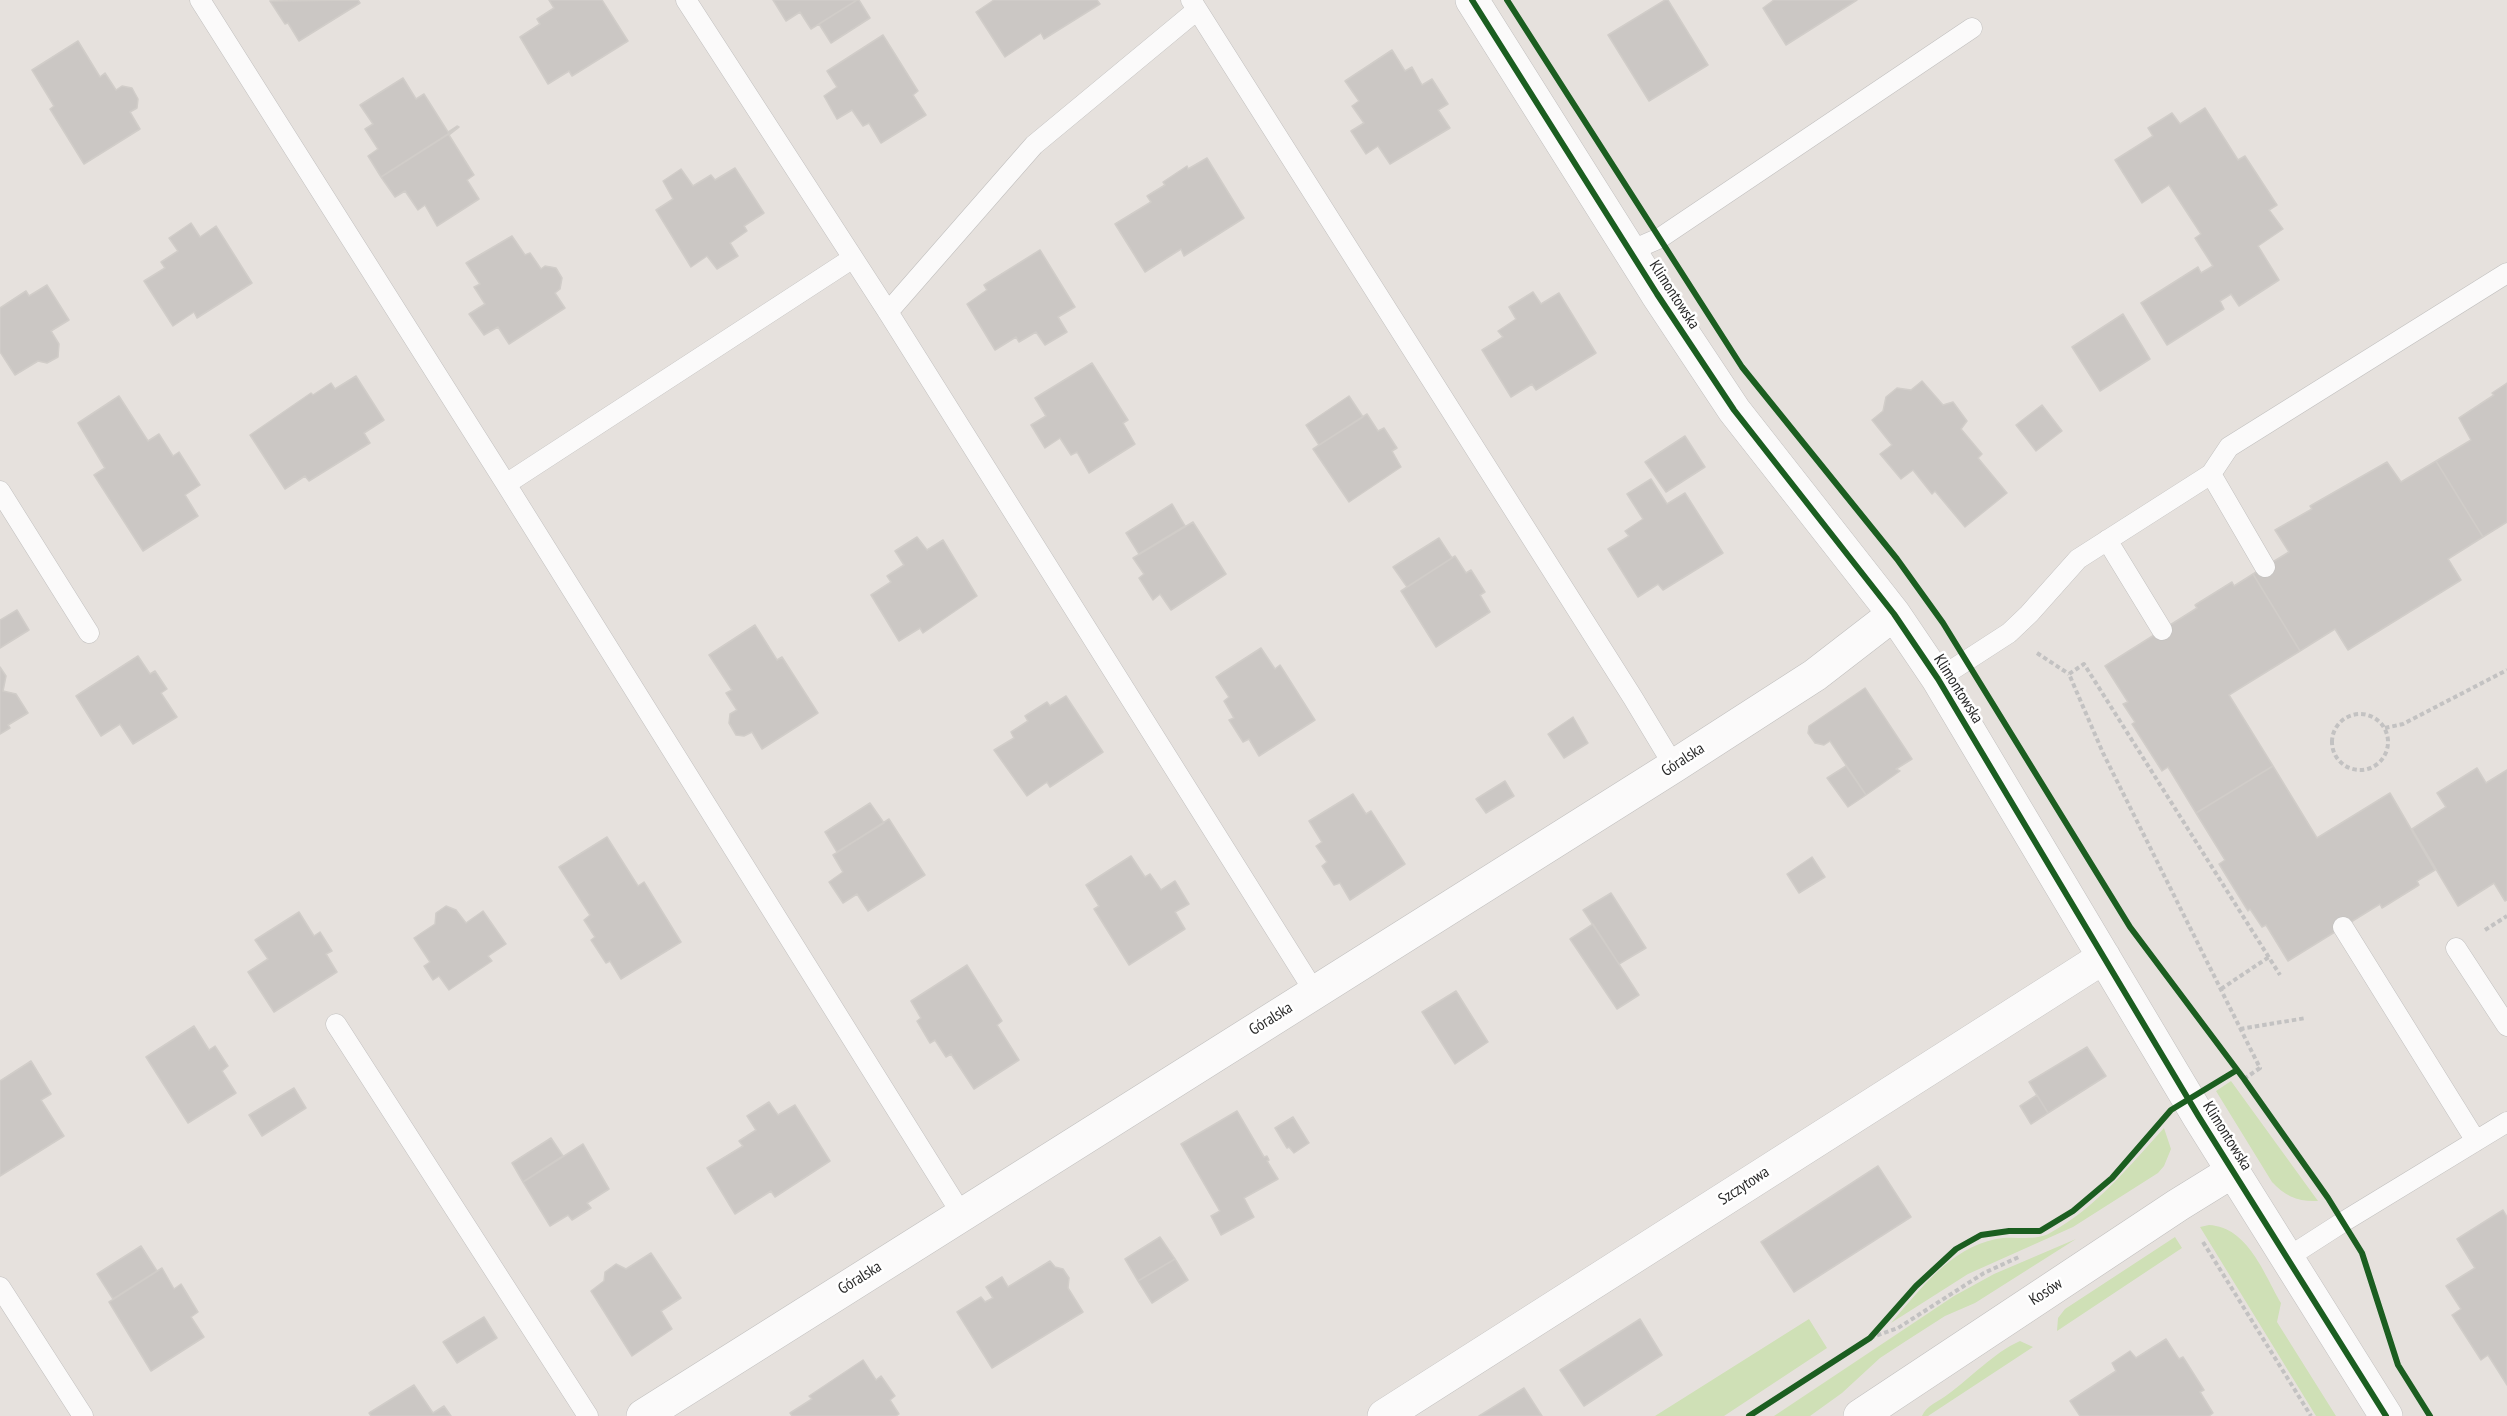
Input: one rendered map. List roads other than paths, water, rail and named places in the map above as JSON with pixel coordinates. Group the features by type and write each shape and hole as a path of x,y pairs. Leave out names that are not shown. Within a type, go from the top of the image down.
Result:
{"street":[{"name":"Klimontowska","path":"1472,0 1734,411 1894,614 1938,679 2233,1171 2386,1416"},
{"name":"Góralska","path":"643,1416 1674,766 1815,675 1894,614"},
{"name":"Szczytowa","path":"1384,1416 2104,957"},
{"name":"Kosów","path":"1860,1416 2233,1171"}],"lane":[{"path":"200,0 506,484 961,1214"},
{"path":"686,0 888,312 1314,991"},
{"path":"888,312 1034,145 1194,5 1674,766"},
{"path":"1630,251 1660,238 1972,28"},
{"path":"506,484 852,258"},
{"path":"1938,679 2009,633 2078,559 2211,474 2229,447 2507,273"},
{"path":"2211,474 2265,567"},
{"path":"0,491 89,633"},
{"path":"2107,540 2162,630"},
{"path":"2343,927 2476,1141"},
{"path":"2456,948 2507,1026"},
{"path":"336,1024 588,1416"},
{"path":"2287,1258 2507,1122"},
{"path":"0,1287 83,1416"}]}
